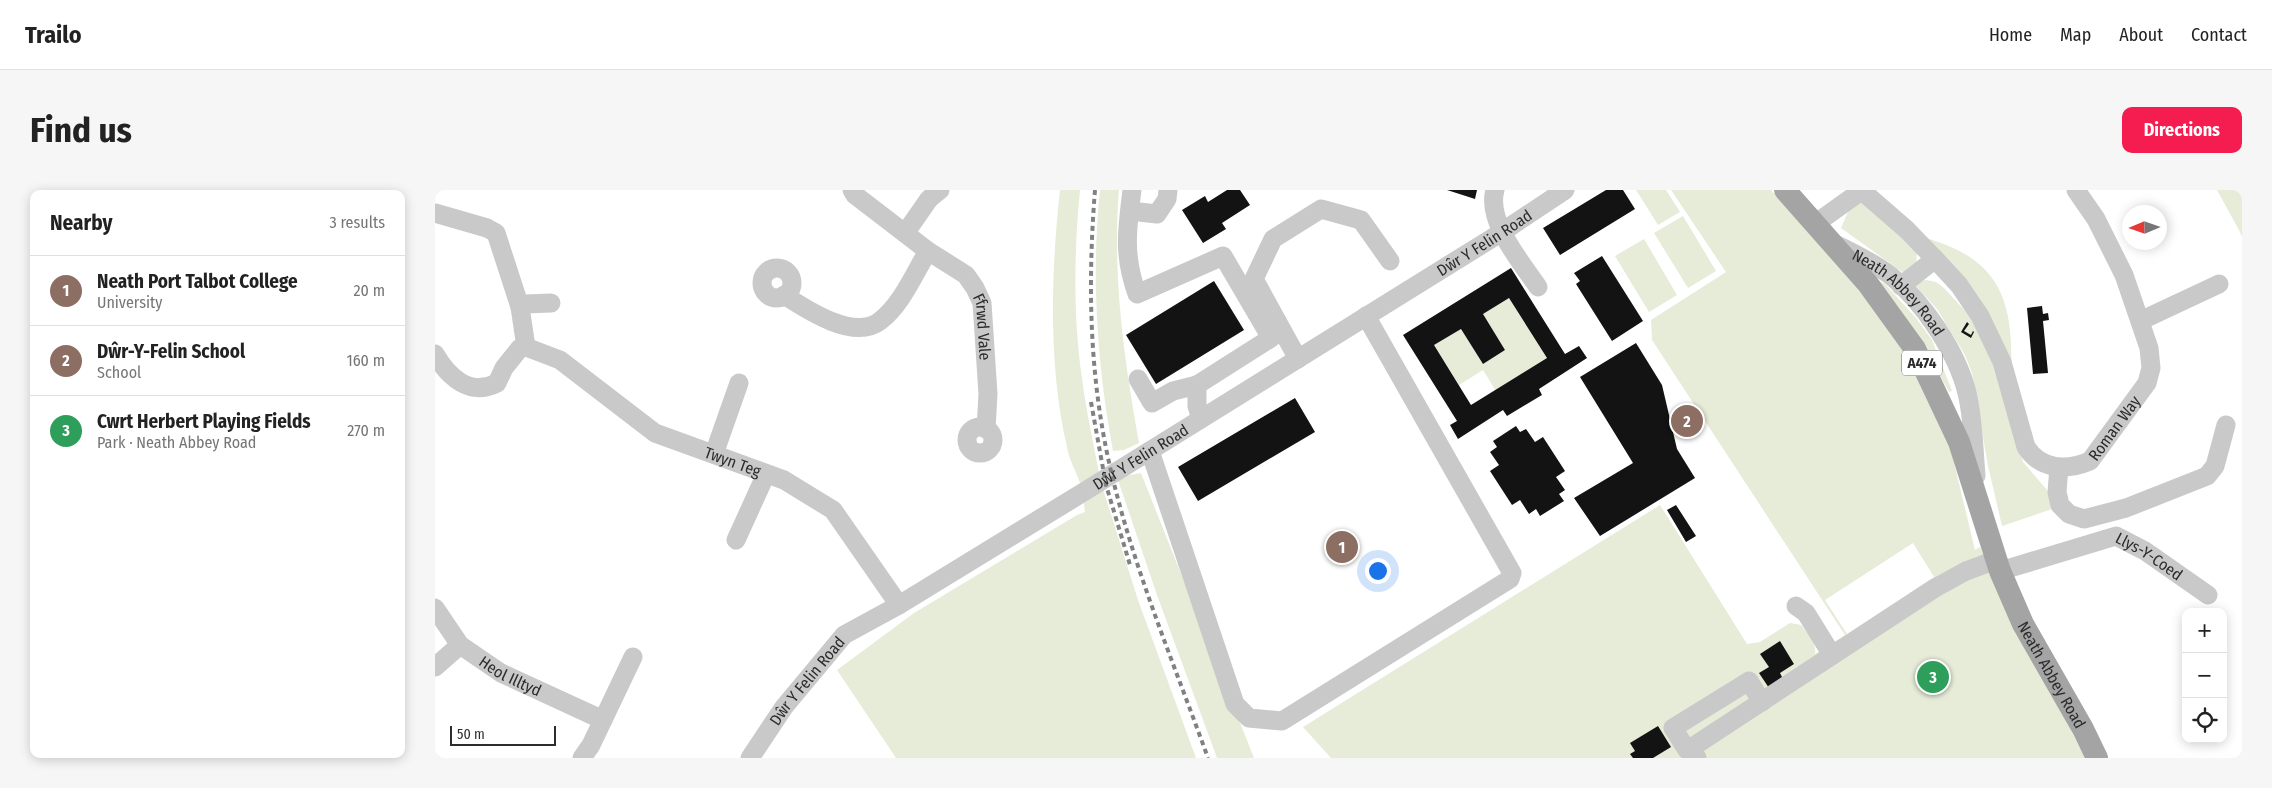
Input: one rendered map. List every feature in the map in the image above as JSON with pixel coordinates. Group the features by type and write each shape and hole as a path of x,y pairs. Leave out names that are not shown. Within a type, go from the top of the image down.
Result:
{"main road":[{"name":"Neath Abbey Road","path":"1785,190 1867,284 1915,349 1959,442 1998,565 2023,624 2083,729 2097,758"}],"street":[{"name":"Ffrwd Vale","path":"852,190 855,195 906,232 927,251 965,275 975,288 982,304 988,394 986,429"},
{"path":"906,232 929,199 941,190"},
{"path":"1132,190 1126,236 1129,272 1137,294 1223,256 1271,338 1197,385 1173,391 1152,404 1137,379"},
{"path":"1130,211 1157,214 1167,199 1168,190"},
{"path":"1495,190 1492,198 1494,215 1502,232 1538,288"},
{"name":"Dŵr Y Felin Road","path":"753,757 784,707 844,635 899,605 1150,451 1502,232 1565,190"},
{"name":"Roman Way","path":"1815,224 1861,191 1907,230 1959,284 1980,316 2002,362 2026,448 2033,458 2045,465 2059,467 2077,466 2090,461 2147,383 2151,368 2140,322 2124,275 2096,220 2076,190"},
{"path":"1298,359 1254,279 1273,239 1321,209 1361,220 1390,262"},
{"path":"435,213 487,228 496,233 532,349 520,348 504,368 497,383 482,389 463,384 455,378 435,354"},
{"name":"Neath Abbey Road","path":"1829,242 1861,256 1890,275 1924,310 1950,349 1967,393 1979,505"},
{"path":"784,295 817,316 846,326 863,326 879,322 902,295 927,251"},
{"path":"1901,286 1935,259"},
{"path":"2140,322 2219,284"},
{"path":"520,307 525,304 551,302"},
{"path":"1150,451 1235,704 1249,718 1282,721 1510,579 1513,573 1366,316"},
{"name":"Twyn Teg","path":"532,349 560,360 655,433 784,480 833,510 899,605"},
{"path":"714,454 739,383"},
{"path":"1197,385 1197,406 1201,419"},
{"path":"2059,467 2057,492 2060,505 2069,514 2084,519 2125,508 2207,476 2215,466 2226,425"},
{"path":"736,540 766,474"},
{"name":"Llys-Y-Coed","path":"1694,753 1761,702 1935,588 1966,571 2116,536 2145,551 2208,595"},
{"path":"1796,606 1806,613 1832,655"},
{"name":"Heol Illtyd","path":"435,608 460,645 501,673 603,720"},
{"path":"435,667 460,645"},
{"path":"583,758 633,657"},
{"path":"1694,753 1687,750 1673,728 1749,681 1761,702"}],"green space":[{"path":"1060,190 1080,190 1076,261 1077,332 1084,390 1099,473 1080,483 1068,452 1061,416 1054,352 1053,286"},
{"path":"1100,190 1119,190 1117,222 1118,285 1124,348 1139,443 1124,450 1113,451 1103,386 1097,320 1096,255"},
{"path":"1636,190 1666,190 1680,212 1658,225"},
{"path":"1671,190 1771,190 1859,290 1898,340 1951,450 1975,550 1980,547 1994,581 2085,758 1331,758 1303,727 1660,505 1747,644 1760,642 1790,623 1801,625 1815,646 1815,654 1845,635 1652,340 1651,320 1726,272","holes":["1913,543 1934,577 1847,634 1825,600"]},
{"path":"2217,190 2242,190 2242,237 2240,232"},
{"path":"1862,201 1917,251 1916,268 1905,274 1841,228 1850,207"},
{"path":"1683,216 1716,271 1688,288 1654,233"},
{"path":"1922,237 1948,246 1968,256 1984,269 1996,284 2004,302 2009,322 2011,371"},
{"path":"1644,239 1677,295 1649,312 1615,256"},
{"path":"1875,279 1885,284 1916,318 1932,340 1952,391 1949,392 1923,345"},
{"path":"1917,281 1936,282 1944,288 1967,313 1980,332 1994,364 2023,462 2047,490 2055,508 2002,526 1988,466 1972,373 1965,355 1937,309 1915,285"},
{"path":"1509,298 1547,358 1496,391 1483,370 1459,385 1434,345 1461,329 1483,364 1505,350 1483,314"},
{"path":"1141,473 1254,758 1217,758 1157,595 1119,483 1118,477"},
{"path":"1102,486 1138,600 1196,758 896,758 837,670 914,613 1085,512 1083,496"}],"building":[{"path":"1227,190 1240,190 1250,205 1222,223 1226,229 1203,243 1182,210 1205,196 1208,202"},
{"path":"1447,190 1477,190 1475,199"},
{"path":"1606,190 1623,190 1635,209 1560,255 1543,228"},
{"path":"1602,256 1643,321 1612,341 1576,284 1580,281 1574,273"},
{"path":"1511,268 1565,354 1579,346 1587,358 1539,389 1542,395 1507,416 1503,410 1458,439 1450,425 1457,421 1403,335","holes":["1509,298 1547,358 1471,405 1434,345 1461,329 1483,364 1505,350 1483,314"]},
{"path":"1214,281 1244,330 1156,384 1126,335"},
{"path":"2042,306 2043,314 2048,313 2049,320 2043,321 2048,373 2033,374 2027,308"},
{"path":"1967,322 1969,324 1964,331 1971,335 1974,332 1971,338 1961,332"},
{"path":"1636,343 1662,385 1677,449 1695,478 1600,536 1574,498 1633,463 1580,377"},
{"path":"1295,398 1315,432 1198,501 1178,467"},
{"path":"1516,426 1520,432 1526,429 1535,442 1543,437 1565,471 1556,477 1565,490 1559,494 1564,501 1540,516 1536,509 1529,514 1520,500 1512,505 1490,471 1499,465 1490,452 1497,447 1493,441"},
{"path":"1676,505 1696,536 1686,542 1667,510"},
{"path":"1780,641 1794,664 1780,673 1783,679 1769,688 1759,673 1769,667 1760,654"},
{"path":"1658,726 1671,747 1653,758 1633,758 1630,754 1635,751 1630,743"}],"railway":[{"path":"1095,190 1091,256 1093,355 1107,453 1116,492 1139,569 1208,758"},
{"path":"1091,402 1106,485 1130,565"}],"place":[{"name":"Dŵr-Y-Felin School","path":"1687,421"},
{"name":"Neath Port Talbot College","path":"1342,547"},
{"name":"Cwrt Herbert Playing Fields","path":"1933,677"}]}
